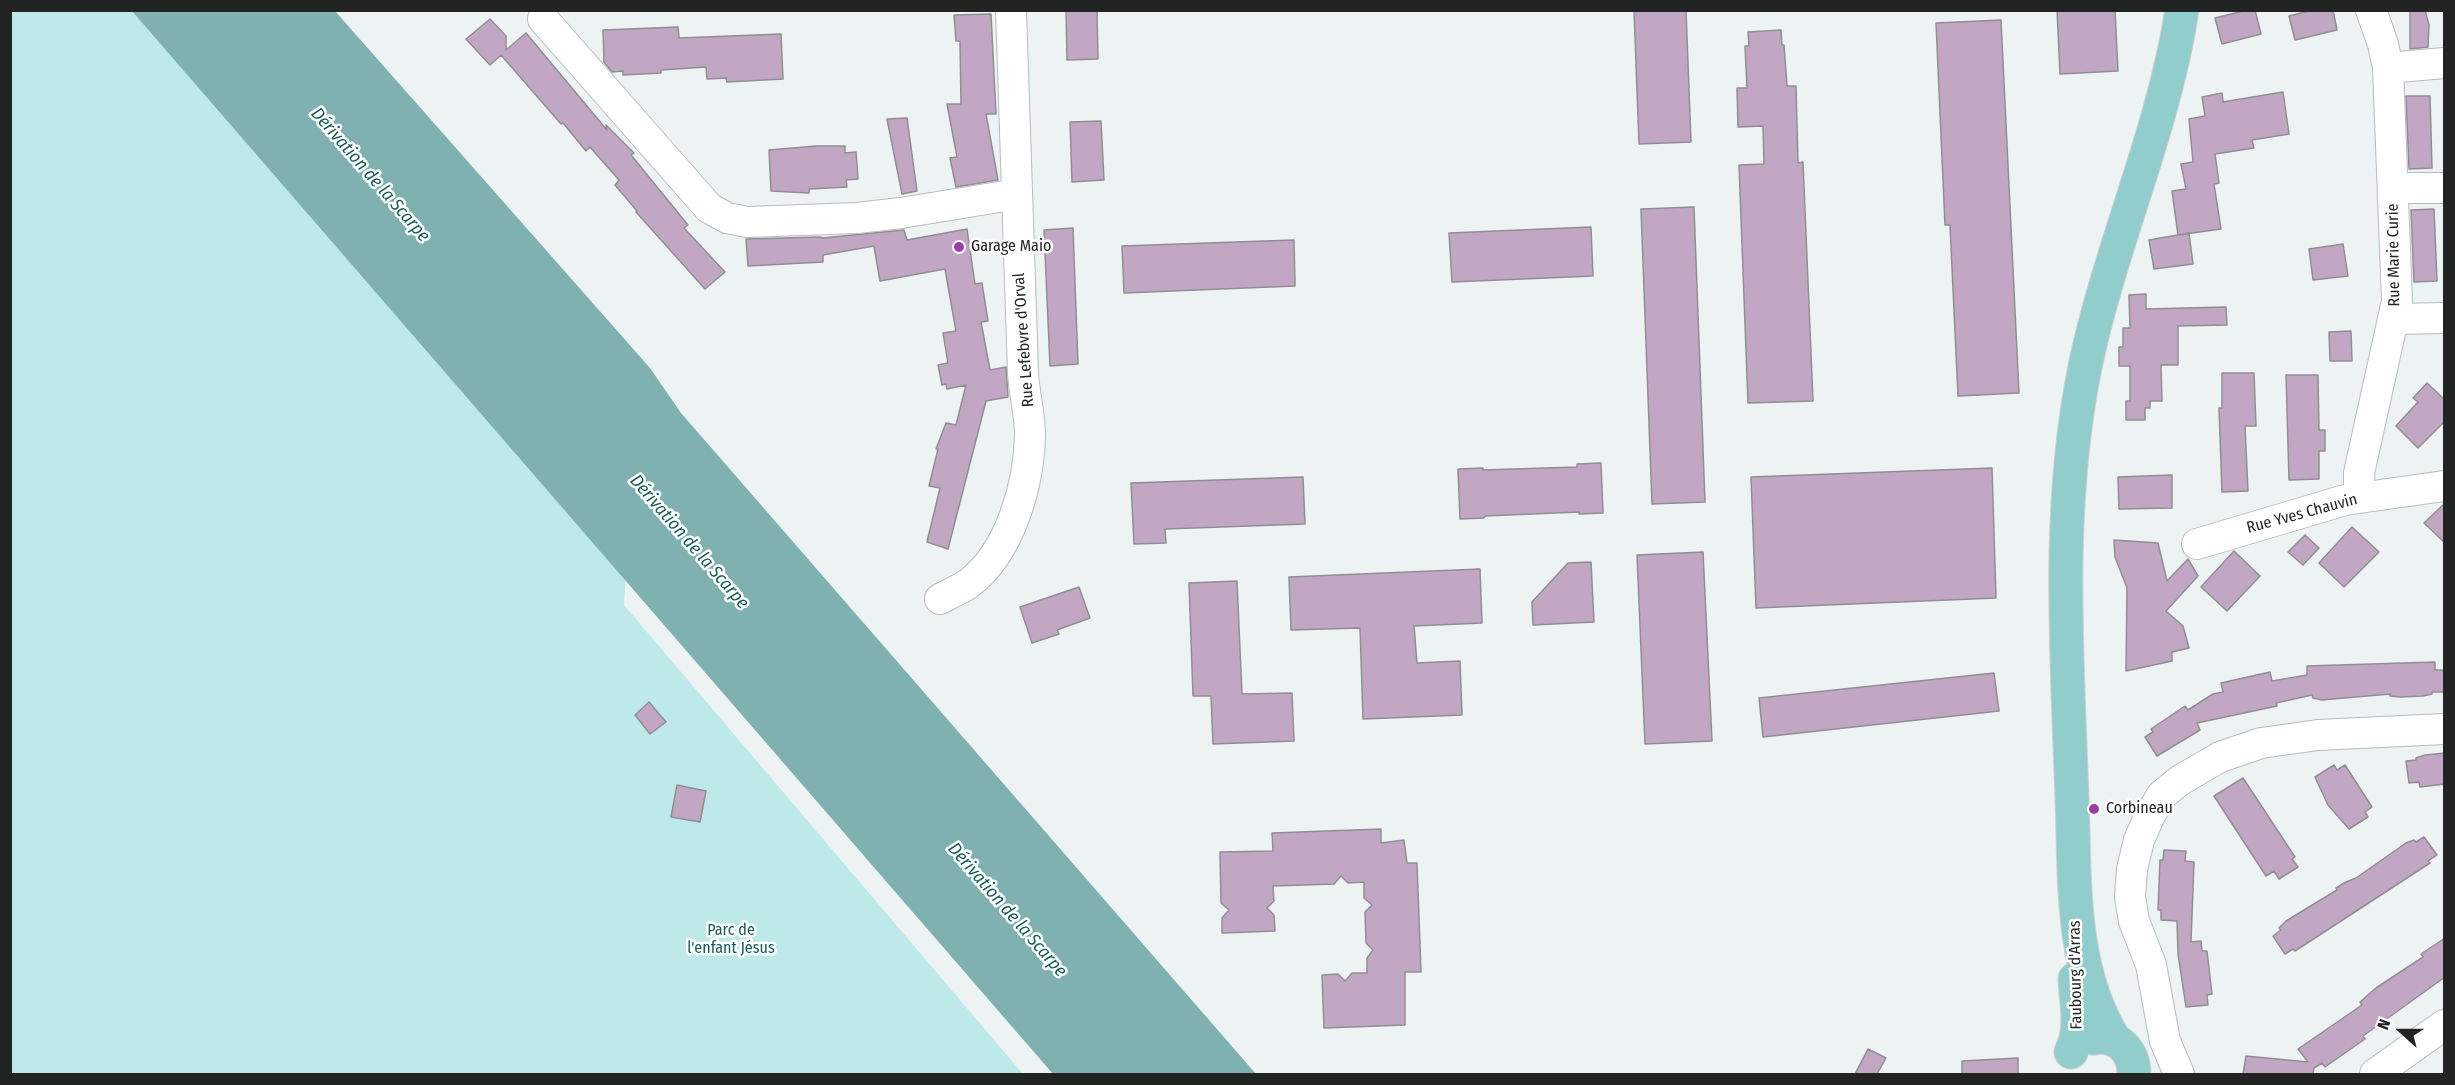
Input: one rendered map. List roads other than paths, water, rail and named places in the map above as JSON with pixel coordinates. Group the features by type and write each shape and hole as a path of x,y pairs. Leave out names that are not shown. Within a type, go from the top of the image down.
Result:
{"main road":[{"path":"2076,899 2065,552 2073,447 2085,369 2096,323 2160,115 2173,63 2182,10"},
{"name":"Faubourg d'Arras","path":"2076,899 2086,972 2102,1018 2124,1053"},
{"name":"Faubourg d'Arras","path":"2069,1063 2078,1036 2079,1025 2073,962 2076,899"},
{"path":"2069,1063 2078,1044 2098,1036 2124,1053"}],"street":[{"name":"Rue Lefebvre d'Orval","path":"939,599 969,583 990,560 1009,526 1025,476 1030,435 1023,372 1011,10"},
{"name":"Rue Marie Curie","path":"2359,498 2361,463 2394,319 2397,291 2388,68 2384,44 2371,10"},
{"path":"543,19 709,208 727,218 747,222 869,217 1017,194"},
{"path":"2388,68 2445,63"},
{"path":"2393,188 2445,188"},
{"path":"2394,319 2445,318"},
{"name":"Rue Yves Chauvin","path":"2197,544 2359,498 2445,486"},
{"path":"2179,1074 2165,1041 2151,965 2131,911 2130,883 2139,840 2156,804 2169,788 2220,757 2261,743 2312,736 2445,729"},
{"path":"2124,1053 2148,1042 2156,1030 2160,1014"},
{"path":"2375,1074 2445,1025"}],"water":[{"name":"Dérivation de la Scarpe","path":"132,11 335,11 650,368 681,413 1256,1074 1053,1074"}],"place":[{"name":"Garage Maio","path":"959,247"},
{"name":"Corbineau","path":"2094,809"}],"park label":[{"name":"Parc de l'enfant Jésus","path":"731,940"}]}
